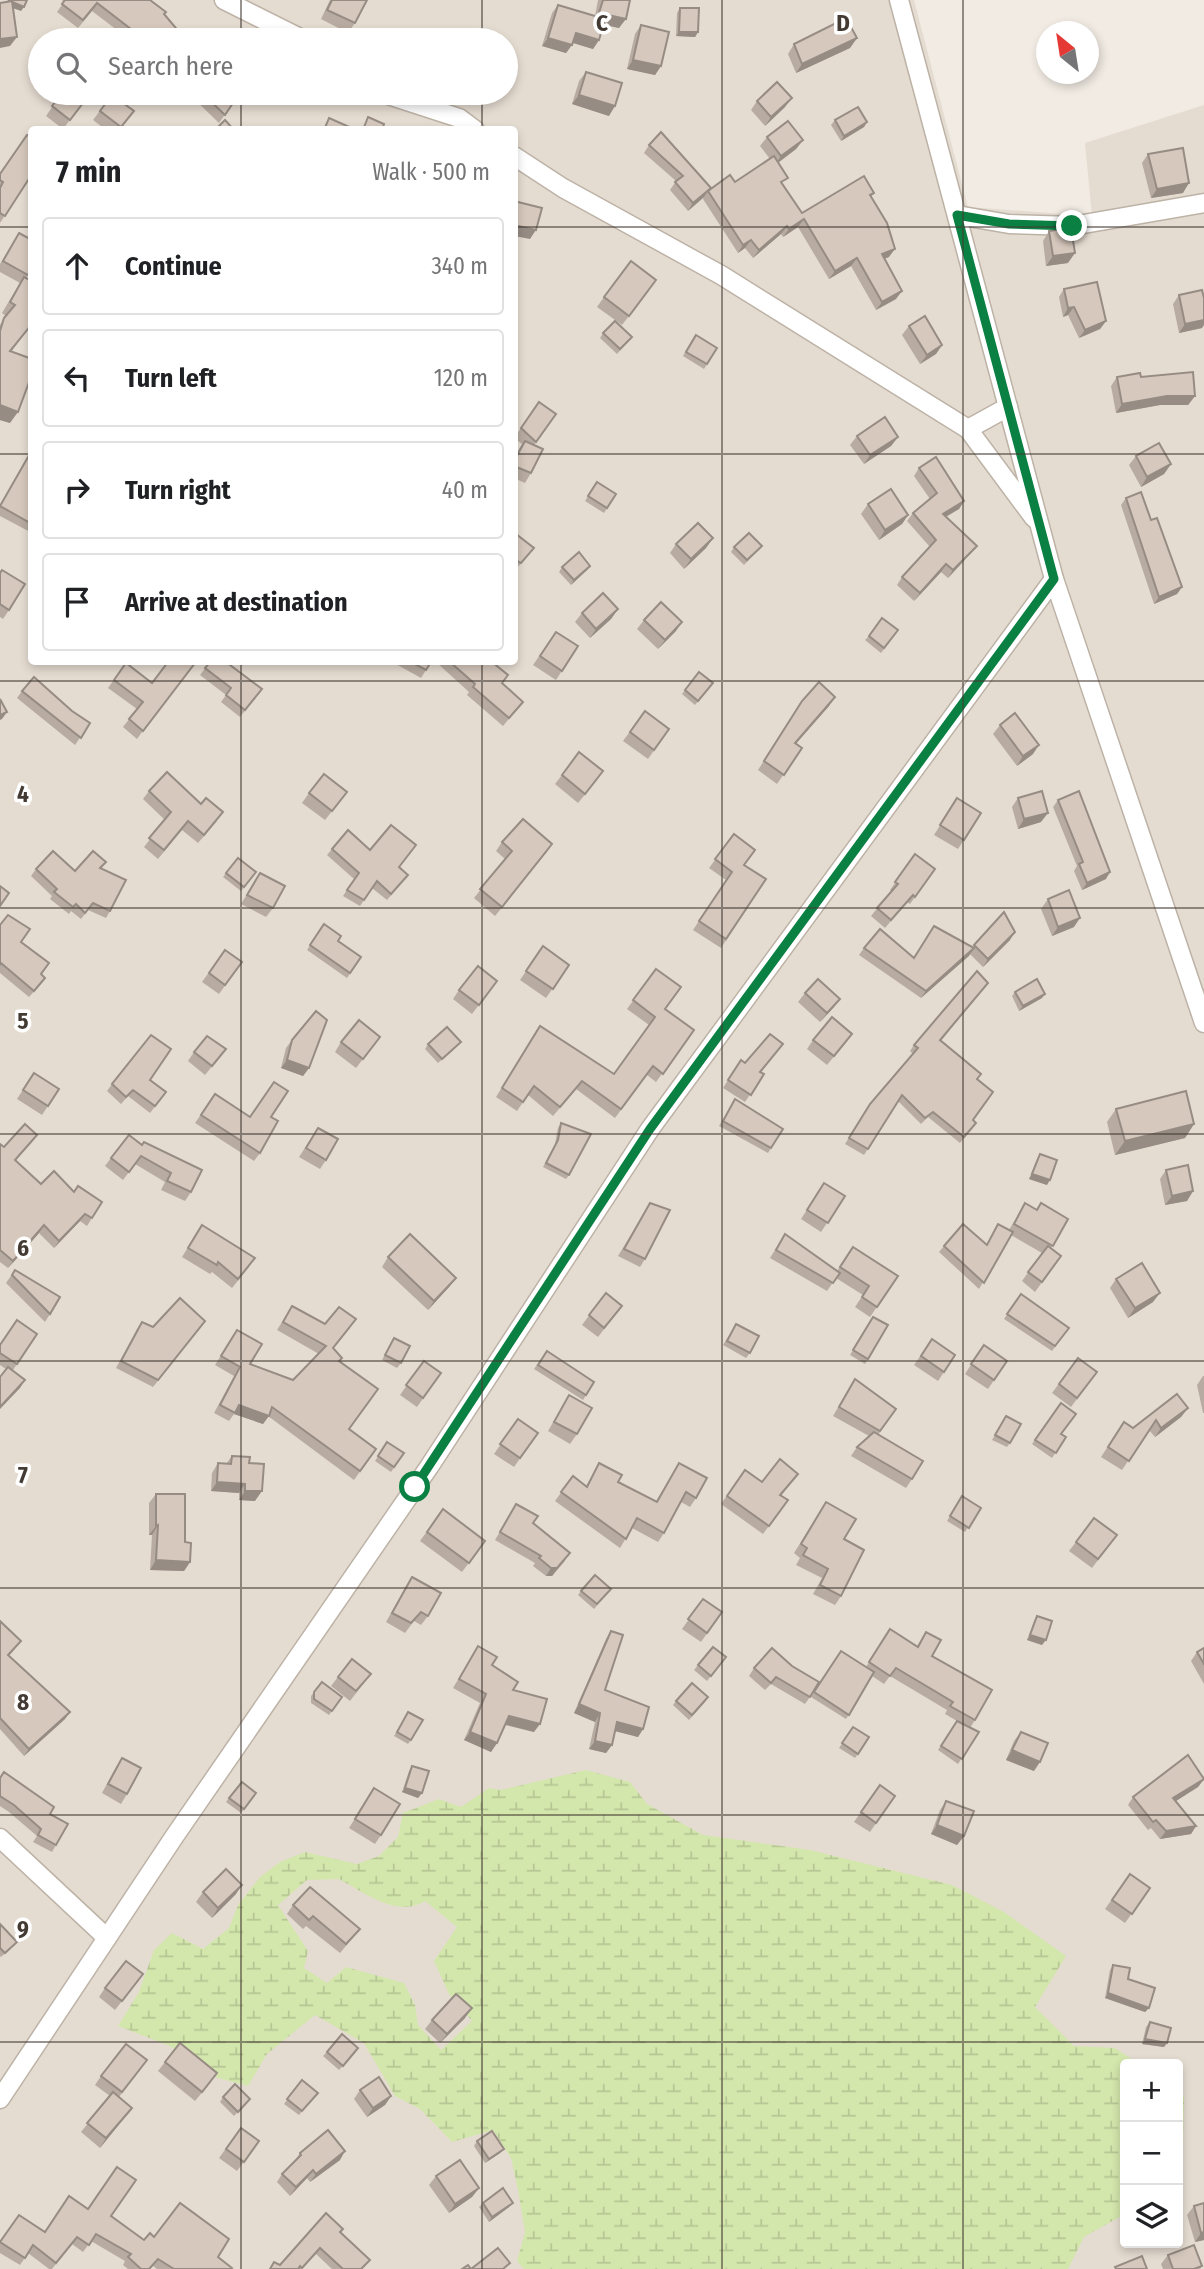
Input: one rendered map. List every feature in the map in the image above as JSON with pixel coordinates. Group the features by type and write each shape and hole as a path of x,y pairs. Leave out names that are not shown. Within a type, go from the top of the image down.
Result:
{"street":[{"path":"224,0 280,28"},
{"path":"899,0 1054,579 1204,1023"},
{"path":"419,105 459,118 470,126"},
{"path":"518,159 563,188 744,289 968,429 1040,527"},
{"path":"957,215 1009,224 1072,226 1204,203"},
{"path":"968,429 1008,407"},
{"path":"0,2099 429,1467 650,1129 1054,579"},
{"path":"0,1838 107,1938"}],"shaded area":[{"path":"0,0 914,0 968,207 1092,216 1085,143 1204,105 1204,2269 0,2269"}],"green space":[{"path":"586,1770 630,1782 647,1804 703,1835 810,1850 952,1885 1004,1912 1066,1956 1035,2007 1074,2046 1115,2048 1132,2059 1120,2059 1120,2217 1084,2237 1068,2269 524,2269 517,2261 525,2232 511,2158 493,2130 452,2142 420,2109 395,2096 364,2043 315,2015 267,2054 248,2086 215,2077 170,2046 118,2026 139,1992 154,1950 172,1933 203,1949 229,1928 238,1905 260,1877 280,1862 305,1852 357,1864 379,1856 398,1837 403,1813 439,1799 461,1807 489,1788 501,1790","holes":["339,1879 381,1902 404,1907 425,1901 457,1927 434,1961 449,1994 472,2021 441,2050 418,2025 415,2005 404,1983 346,1967 327,1983 304,1968 308,1951 278,1905 307,1880"]}],"building":[{"path":"8,0 27,0 24,7"},
{"path":"65,0 150,0 166,12 164,14 176,28 130,28 97,3 83,20 62,4"},
{"path":"332,0 367,0 355,23 327,10"},
{"path":"603,0 630,0 626,19 599,13"},
{"path":"12,1 17,37 0,39 0,3"},
{"path":"558,5 605,19 599,40 576,33 572,45 548,38"},
{"path":"680,8 699,8 698,32 679,32"},
{"path":"846,18 857,38 802,64 794,44"},
{"path":"641,25 669,32 661,66 633,60"},
{"path":"586,72 622,83 615,106 579,95"},
{"path":"777,82 792,98 771,117 757,101"},
{"path":"53,105 81,105 70,120"},
{"path":"104,105 126,105 134,111 120,126 100,111"},
{"path":"215,105 232,105 225,115"},
{"path":"858,107 867,122 844,136 835,120"},
{"path":"368,117 384,124 383,126 365,126"},
{"path":"329,118 347,126 326,126"},
{"path":"225,120 230,126 219,126"},
{"path":"788,121 803,140 781,156 767,137"},
{"path":"661,132 711,188 693,203 675,182 683,176 649,145"},
{"path":"28,135 28,180 5,216 0,213 0,188 3,182 0,180 0,174"},
{"path":"1183,148 1189,183 1157,189 1148,154"},
{"path":"774,156 788,178 781,182 802,213 864,176 874,193 870,195 887,223 895,249 882,254 902,291 882,302 857,258 835,271 804,219 789,229 787,226 759,250 751,240 743,245 708,191 730,175 735,182"},
{"path":"518,202 542,208 536,230 518,226"},
{"path":"1071,228 1075,253 1053,256 1049,231"},
{"path":"19,233 28,238 28,275 3,261"},
{"path":"631,261 656,280 629,316 604,297"},
{"path":"24,277 28,279 28,329 10,351 28,358 28,385 18,412 0,405 0,331 4,318 15,305 10,302"},
{"path":"1097,282 1106,321 1085,330 1074,307 1068,308 1064,289"},
{"path":"1202,290 1204,320 1185,324 1179,295"},
{"path":"925,316 942,345 927,355 909,326"},
{"path":"615,321 632,337 620,349 603,333"},
{"path":"696,335 717,348 707,364 686,352"},
{"path":"1193,372 1195,396 1167,396 1122,404 1117,377 1140,373 1141,377"},
{"path":"539,402 556,414 536,442 521,428"},
{"path":"885,417 898,437 870,455 857,436"},
{"path":"525,441 543,449 531,473 518,468 518,454"},
{"path":"1159,443 1171,464 1147,477 1136,456"},
{"path":"28,457 28,522 0,506"},
{"path":"936,457 964,501 943,514 977,546 953,570 946,564 920,593 902,577 936,540 913,513 937,493 919,468"},
{"path":"597,482 616,494 607,508 588,496"},
{"path":"891,489 908,515 885,530 868,504"},
{"path":"1141,492 1151,520 1157,518 1182,587 1159,597 1126,498"},
{"path":"698,523 713,538 691,559 676,544"},
{"path":"749,533 762,546 747,560 734,547"},
{"path":"518,536 534,548 521,563 518,561"},
{"path":"579,552 590,566 574,580 562,567"},
{"path":"2,570 25,584 9,610 0,604"},
{"path":"603,593 618,609 596,629 582,613"},
{"path":"661,602 682,622 665,640 644,620"},
{"path":"882,618 898,630 884,648 869,636"},
{"path":"556,632 578,646 562,671 540,656"},
{"path":"125,665 129,665 152,683 166,665 193,665 143,731 129,719 143,702 114,680"},
{"path":"208,665 230,665 262,689 245,710 226,695 231,688 205,668"},
{"path":"417,665 429,665 426,670"},
{"path":"453,665 496,665 508,675 502,683 523,702 509,718 473,687 475,684"},
{"path":"699,672 713,683 698,701 685,690"},
{"path":"34,677 72,711 90,723 81,738 22,691"},
{"path":"819,682 835,697 795,743 802,748 784,775 764,761 802,701"},
{"path":"0,699 7,712 0,715"},
{"path":"645,711 669,729 654,750 630,732"},
{"path":"1015,713 1039,745 1023,756 1000,725"},
{"path":"579,752 603,771 585,794 562,775"},
{"path":"167,772 201,804 206,798 223,812 204,835 188,821 164,850 149,838 171,812 149,791"},
{"path":"324,774 347,792 332,811 309,793"},
{"path":"1042,791 1048,813 1024,819 1018,798"},
{"path":"1079,791 1110,872 1087,883 1079,864 1083,862 1058,800"},
{"path":"957,798 981,813 964,840 940,825"},
{"path":"523,819 552,844 502,907 480,889 512,851 502,842"},
{"path":"391,825 416,845 399,867 408,875 391,894 377,881 364,900 347,890 359,873 332,849 348,830 370,850"},
{"path":"734,834 755,850 744,865 766,879 726,939 699,921 732,872 715,859"},
{"path":"53,851 75,871 93,851 106,862 100,868 126,880 110,911 93,903 85,913 76,904 73,907 54,892 57,889 36,869"},
{"path":"915,854 935,869 915,897 913,895 891,920 877,908 898,884 895,882"},
{"path":"238,858 256,872 244,887 226,873"},
{"path":"260,873 285,886 273,908 247,895"},
{"path":"0,886 9,893 0,906"},
{"path":"1069,890 1080,918 1058,927 1048,899"},
{"path":"1004,912 1015,932 988,959 974,945"},
{"path":"8,915 30,929 21,942 49,963 41,974 45,978 34,991 1,963 0,965 0,925"},
{"path":"324,924 341,936 338,941 361,957 350,973 310,945"},
{"path":"934,926 974,948 926,991 864,948 880,929 914,958"},
{"path":"543,946 569,965 553,989 526,971"},
{"path":"225,950 242,962 225,985 209,973"},
{"path":"478,966 497,981 479,1005 459,990"},
{"path":"656,969 681,987 665,1009 694,1030 663,1074 653,1066 621,1109 582,1081 560,1107 534,1086 523,1102 502,1088 540,1026 614,1074 655,1017 633,1000"},
{"path":"977,971 988,983 940,1040 981,1074 977,1079 993,1092 973,1120 976,1123 964,1137 933,1112 925,1118 902,1095 868,1149 849,1138 870,1104 918,1048 914,1045"},
{"path":"818,979 840,999 827,1013 805,993"},
{"path":"1037,979 1045,994 1023,1006 1015,992"},
{"path":"316,1011 327,1020 309,1068 287,1060 292,1040"},
{"path":"832,1017 852,1034 834,1056 813,1040"},
{"path":"359,1020 380,1037 363,1059 341,1042"},
{"path":"447,1027 461,1042 442,1059 428,1044"},
{"path":"770,1034 783,1044 760,1072 764,1074 751,1095 728,1080 741,1060 745,1063"},
{"path":"151,1035 171,1049 150,1080 166,1092 155,1106 133,1090 126,1097 112,1084"},
{"path":"207,1036 226,1049 212,1066 194,1052"},
{"path":"34,1073 59,1089 48,1106 23,1090"},
{"path":"274,1082 288,1091 271,1117 278,1121 260,1153 201,1115 215,1094 250,1117"},
{"path":"1186,1091 1194,1124 1125,1141 1116,1109"},
{"path":"735,1099 783,1129 771,1148 723,1121"},
{"path":"561,1123 591,1134 569,1175 546,1163 558,1140"},
{"path":"25,1124 37,1135 15,1160 41,1184 54,1171 74,1192 78,1186 102,1202 92,1218 85,1214 59,1241 44,1225 13,1261 0,1250 0,1144 4,1147"},
{"path":"318,1128 338,1139 326,1160 306,1148"},
{"path":"129,1135 142,1145 144,1142 202,1170 191,1192 167,1181 171,1173 141,1156 129,1172 111,1158"},
{"path":"1040,1154 1057,1160 1050,1180 1032,1174"},
{"path":"1188,1165 1193,1191 1172,1196 1166,1170"},
{"path":"824,1183 845,1196 828,1223 807,1210"},
{"path":"650,1203 670,1210 645,1259 624,1249"},
{"path":"1025,1203 1037,1210 1041,1203 1068,1219 1053,1246 1014,1224"},
{"path":"963,1224 987,1245 998,1224 1013,1232 984,1283 944,1246"},
{"path":"202,1225 255,1258 238,1279 218,1262 217,1265 188,1248"},
{"path":"410,1234 456,1278 434,1301 388,1257"},
{"path":"785,1234 840,1273 833,1283 776,1250"},
{"path":"1048,1246 1061,1256 1042,1282 1028,1272"},
{"path":"853,1247 898,1276 877,1307 862,1297 869,1286 840,1267"},
{"path":"1142,1263 1160,1293 1135,1308 1116,1279"},
{"path":"15,1270 60,1297 50,1314 12,1275"},
{"path":"606,1293 622,1306 604,1328 589,1315"},
{"path":"1021,1294 1069,1328 1055,1346 1007,1314"},
{"path":"180,1298 205,1321 158,1380 121,1361 142,1322 153,1327"},
{"path":"292,1306 325,1324 339,1307 356,1319 333,1348 342,1358 339,1361 378,1389 349,1429 376,1449 360,1471 272,1407 269,1416 239,1405 235,1413 220,1405 240,1367 221,1356 237,1330 262,1344 250,1364 293,1380 326,1346 283,1322"},
{"path":"873,1317 888,1325 868,1359 853,1350"},
{"path":"17,1320 37,1334 17,1364 0,1353 0,1345"},
{"path":"736,1324 759,1336 750,1353 727,1341"},
{"path":"394,1338 410,1346 401,1363 385,1355"},
{"path":"932,1339 955,1355 944,1372 921,1356"},
{"path":"984,1345 1007,1361 994,1380 971,1364"},
{"path":"547,1351 594,1382 586,1395 538,1365"},
{"path":"1078,1358 1097,1372 1077,1398 1059,1384"},
{"path":"424,1361 441,1373 423,1398 406,1385"},
{"path":"8,1367 25,1380 0,1407 0,1377"},
{"path":"855,1379 896,1409 880,1431 839,1407"},
{"path":"1177,1394 1188,1408 1161,1428 1156,1420 1129,1461 1108,1447 1124,1422 1133,1428"},
{"path":"569,1395 592,1408 577,1434 554,1422"},
{"path":"1061,1403 1076,1414 1061,1434 1066,1437 1056,1453 1035,1440"},
{"path":"1006,1416 1021,1424 1010,1443 995,1435"},
{"path":"518,1419 538,1433 520,1458 500,1444"},
{"path":"874,1432 923,1461 912,1479 857,1447"},
{"path":"387,1442 404,1453 394,1467 378,1456"},
{"path":"232,1456 250,1457 249,1463 264,1464 262,1491 245,1491 245,1484 217,1482 218,1463 231,1464"},
{"path":"780,1459 798,1474 780,1495 788,1500 769,1526 727,1496 745,1470 762,1482"},
{"path":"599,1463 622,1475 618,1482 657,1502 679,1463 707,1478 696,1498 686,1492 664,1533 637,1518 626,1539 561,1492 573,1476 587,1487"},
{"path":"156,1494 185,1494 185,1542 191,1543 190,1562 156,1560"},
{"path":"962,1496 981,1508 969,1528 950,1516"},
{"path":"826,1502 856,1519 844,1539 864,1550 841,1596 820,1585 828,1569 803,1555 807,1548 801,1544"},
{"path":"516,1504 538,1516 533,1523 570,1553 557,1568 551,1568 539,1558 541,1556 500,1532"},
{"path":"443,1509 485,1541 469,1563 427,1532"},
{"path":"1094,1518 1117,1535 1098,1559 1076,1542"},
{"path":"595,1575 611,1589 597,1604 581,1591"},
{"path":"412,1577 441,1593 428,1616 421,1612 411,1623 392,1613"},
{"path":"703,1599 722,1612 707,1633 688,1619"},
{"path":"1037,1616 1052,1621 1046,1640 1030,1635"},
{"path":"0,1621 21,1641 8,1655 70,1712 29,1749 0,1718"},
{"path":"890,1629 918,1647 926,1632 941,1640 932,1656 992,1690 975,1720 950,1706 953,1702 896,1668 890,1676 869,1662"},
{"path":"611,1631 623,1635 605,1690 649,1707 643,1729 617,1722 612,1745 595,1741 600,1713 579,1704"},
{"path":"478,1646 497,1657 492,1665 518,1682 513,1690 547,1699 540,1724 509,1716 497,1743 470,1732 486,1694 459,1679"},
{"path":"713,1647 726,1657 711,1676 698,1665"},
{"path":"772,1648 792,1666 819,1682 810,1697 776,1677 771,1683 754,1668"},
{"path":"1204,1648 1204,1664 1197,1652"},
{"path":"841,1651 874,1672 849,1715 814,1692"},
{"path":"352,1659 371,1674 356,1691 338,1677"},
{"path":"322,1682 342,1697 332,1711 314,1699 314,1692"},
{"path":"692,1683 708,1697 692,1715 676,1701"},
{"path":"408,1712 423,1720 411,1740 397,1732"},
{"path":"957,1721 979,1732 962,1759 941,1746"},
{"path":"853,1727 869,1737 858,1754 842,1743"},
{"path":"1021,1732 1048,1743 1040,1762 1012,1750"},
{"path":"1188,1755 1204,1779 1173,1798 1196,1826 1166,1831 1156,1820 1153,1822 1133,1797"},
{"path":"122,1758 141,1768 127,1794 108,1784"},
{"path":"412,1766 429,1771 422,1793 405,1788"},
{"path":"4,1772 54,1807 50,1814 68,1824 56,1845 38,1835 41,1829 0,1796 0,1778"},
{"path":"242,1782 256,1793 244,1809 229,1798"},
{"path":"880,1785 895,1796 876,1823 861,1812"},
{"path":"374,1788 400,1804 381,1835 355,1819"},
{"path":"946,1801 974,1811 964,1836 937,1825"},
{"path":"226,1869 242,1885 218,1908 203,1892"},
{"path":"1130,1874 1150,1888 1132,1914 1112,1900"},
{"path":"310,1887 360,1929 346,1944 313,1916 309,1920 293,1905"},
{"path":"0,1924 17,1942 5,1953 0,1948"},
{"path":"126,1961 143,1974 122,2001 105,1988"},
{"path":"1113,1965 1130,1968 1128,1979 1155,1988 1149,2008 1108,1993"},
{"path":"456,1994 472,2008 447,2034 432,2020"},
{"path":"1150,2022 1171,2028 1167,2043 1145,2039"},
{"path":"342,2034 358,2048 343,2066 327,2052"},
{"path":"180,2043 217,2073 202,2092 165,2062"},
{"path":"126,2044 147,2060 122,2092 101,2076"},
{"path":"379,2077 391,2096 373,2108 360,2090"},
{"path":"302,2080 318,2093 302,2111 287,2099"},
{"path":"235,2084 250,2099 238,2112 223,2097"},
{"path":"113,2092 132,2108 106,2138 87,2123"},
{"path":"241,2128 259,2141 244,2162 226,2149"},
{"path":"328,2130 345,2151 316,2174 313,2170 296,2187 282,2174 300,2153"},
{"path":"492,2131 504,2149 489,2159 477,2141"},
{"path":"460,2160 479,2188 455,2204 436,2176"},
{"path":"117,2167 136,2180 111,2216 144,2240 150,2233 154,2237 180,2203 229,2239 218,2257 232,2268 174,2269 158,2259 149,2269 141,2269 128,2257 131,2254 96,2234 89,2245 77,2237 56,2263 33,2245 25,2258 0,2242 19,2215 45,2232 69,2196 88,2209"},
{"path":"503,2188 513,2203 492,2217 483,2203"},
{"path":"1204,2203 1204,2232 1201,2233 1194,2206"},
{"path":"326,2213 343,2229 340,2232 370,2260 361,2269 343,2269 320,2248 302,2268 270,2269 274,2262 280,2265"},
{"path":"1194,2245 1202,2266 1194,2269 1173,2269 1168,2255"},
{"path":"498,2248 510,2263 503,2269 471,2269"},
{"path":"1142,2256 1147,2269 1115,2267"}],"route":[{"path":"415,1487 650,1129 1054,579 957,215 1009,224 1072,226"}]}
